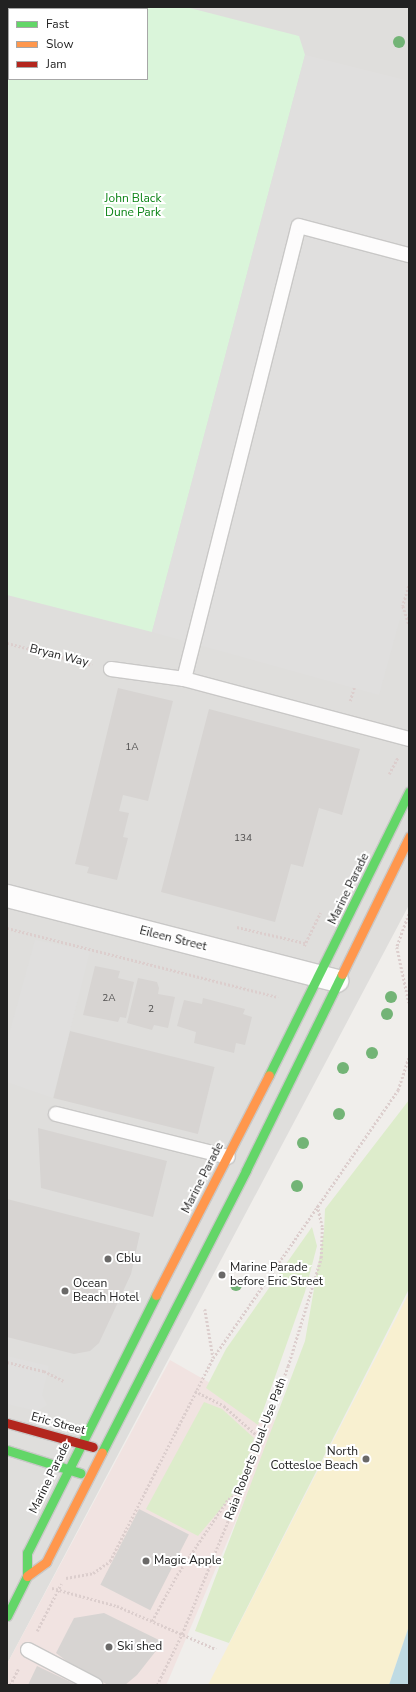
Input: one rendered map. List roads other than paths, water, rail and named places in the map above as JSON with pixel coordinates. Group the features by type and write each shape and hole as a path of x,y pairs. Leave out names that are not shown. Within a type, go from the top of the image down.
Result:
{"main road":[{"name":"Marine Parade","path":"27,1576 46,1562 102,1449 246,1170 409,792"},
{"name":"Marine Parade","path":"7,1616 27,1576 27,1553 80,1442 228,1157 409,837"},
{"name":"Eric Street","path":"7,1423 102,1449"},
{"path":"7,1450 89,1476"}],"street":[{"name":"Eileen Street","path":"7,896 329,979"}],"lane":[{"path":"184,679 299,226 409,255"},
{"path":"111,669 184,679 409,739"},
{"path":"56,1114 228,1157"},
{"path":"28,1650 95,1685"}],"water":[{"path":"409,1626 409,1685 389,1685"}],"place":[{"name":"Cblu","path":"108,1259"},
{"name":"Marine Parade before Eric Street","path":"222,1275"},
{"name":"Ocean Beach Hotel","path":"65,1291"},
{"name":"North Cottesloe Beach","path":"366,1459"},
{"name":"Magic Apple","path":"146,1561"},
{"name":"Ski shed","path":"109,1647"}],"park label":[{"name":"John Black Dune Park","path":"133,206"}]}
